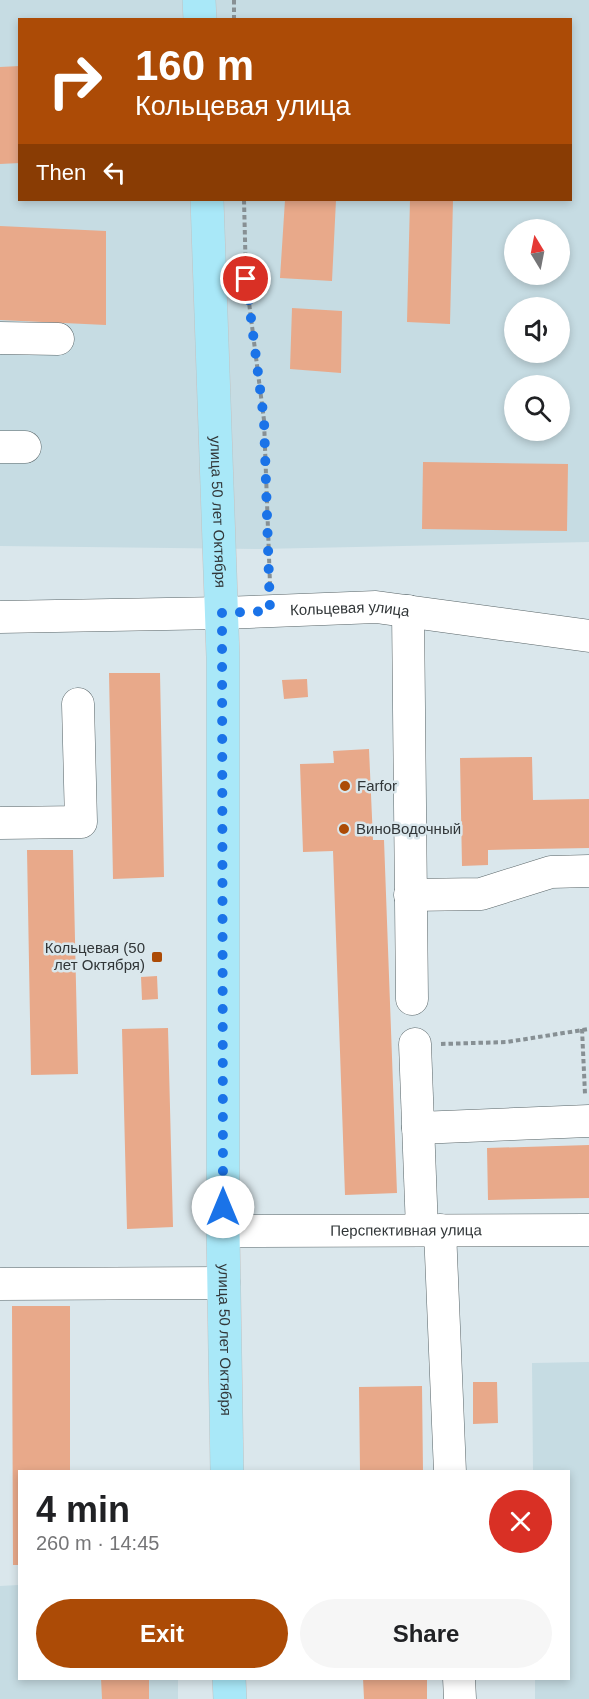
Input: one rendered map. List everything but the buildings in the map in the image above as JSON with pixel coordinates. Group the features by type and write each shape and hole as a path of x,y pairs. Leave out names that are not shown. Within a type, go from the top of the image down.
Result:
{"main road":[{"path":"199,0 200,18"},
{"name":"улица 50 лет Октября","path":"207,201 222,613 223,1231 226,1470"},
{"path":"230,1680 230,1699"}],"street":[{"path":"0,338 58,339"},
{"name":"Кольцевая улица","path":"0,617 222,613 376,607 589,636"},
{"path":"408,611 412,999"},
{"path":"0,823 81,822 78,704"},
{"path":"410,895 481,894 551,872 589,871"},
{"path":"415,1044 418,1128 431,1230 450,1470"},
{"path":"418,1128 588,1121"},
{"name":"Перспективная улица","path":"223,1231 589,1230"},
{"path":"0,1284 224,1283"},
{"path":"459,1680 460,1699"}],"path":[{"path":"234,0 234,18"},
{"path":"244,201 246,279 264,420 270,611"},
{"path":"582,1029 588,1121"},
{"path":"415,1044 507,1042 589,1029"}],"shaded area":[{"path":"0,0 589,0 589,542 260,549 0,546"},
{"path":"589,1362 589,1699 535,1699 535,1680 570,1680 570,1470 533,1470 532,1363"},
{"path":"18,1585 18,1680 178,1680 178,1699 0,1699 0,1586"}],"place":[{"name":"Farfor","path":"345,786"},
{"name":"ВиноВодочный","path":"344,829"},
{"name":"Кольцевая (50 лет Октября)","path":"157,957"}],"route":[{"path":"223,1207 222,613 270,611 264,420 246,279"}]}
